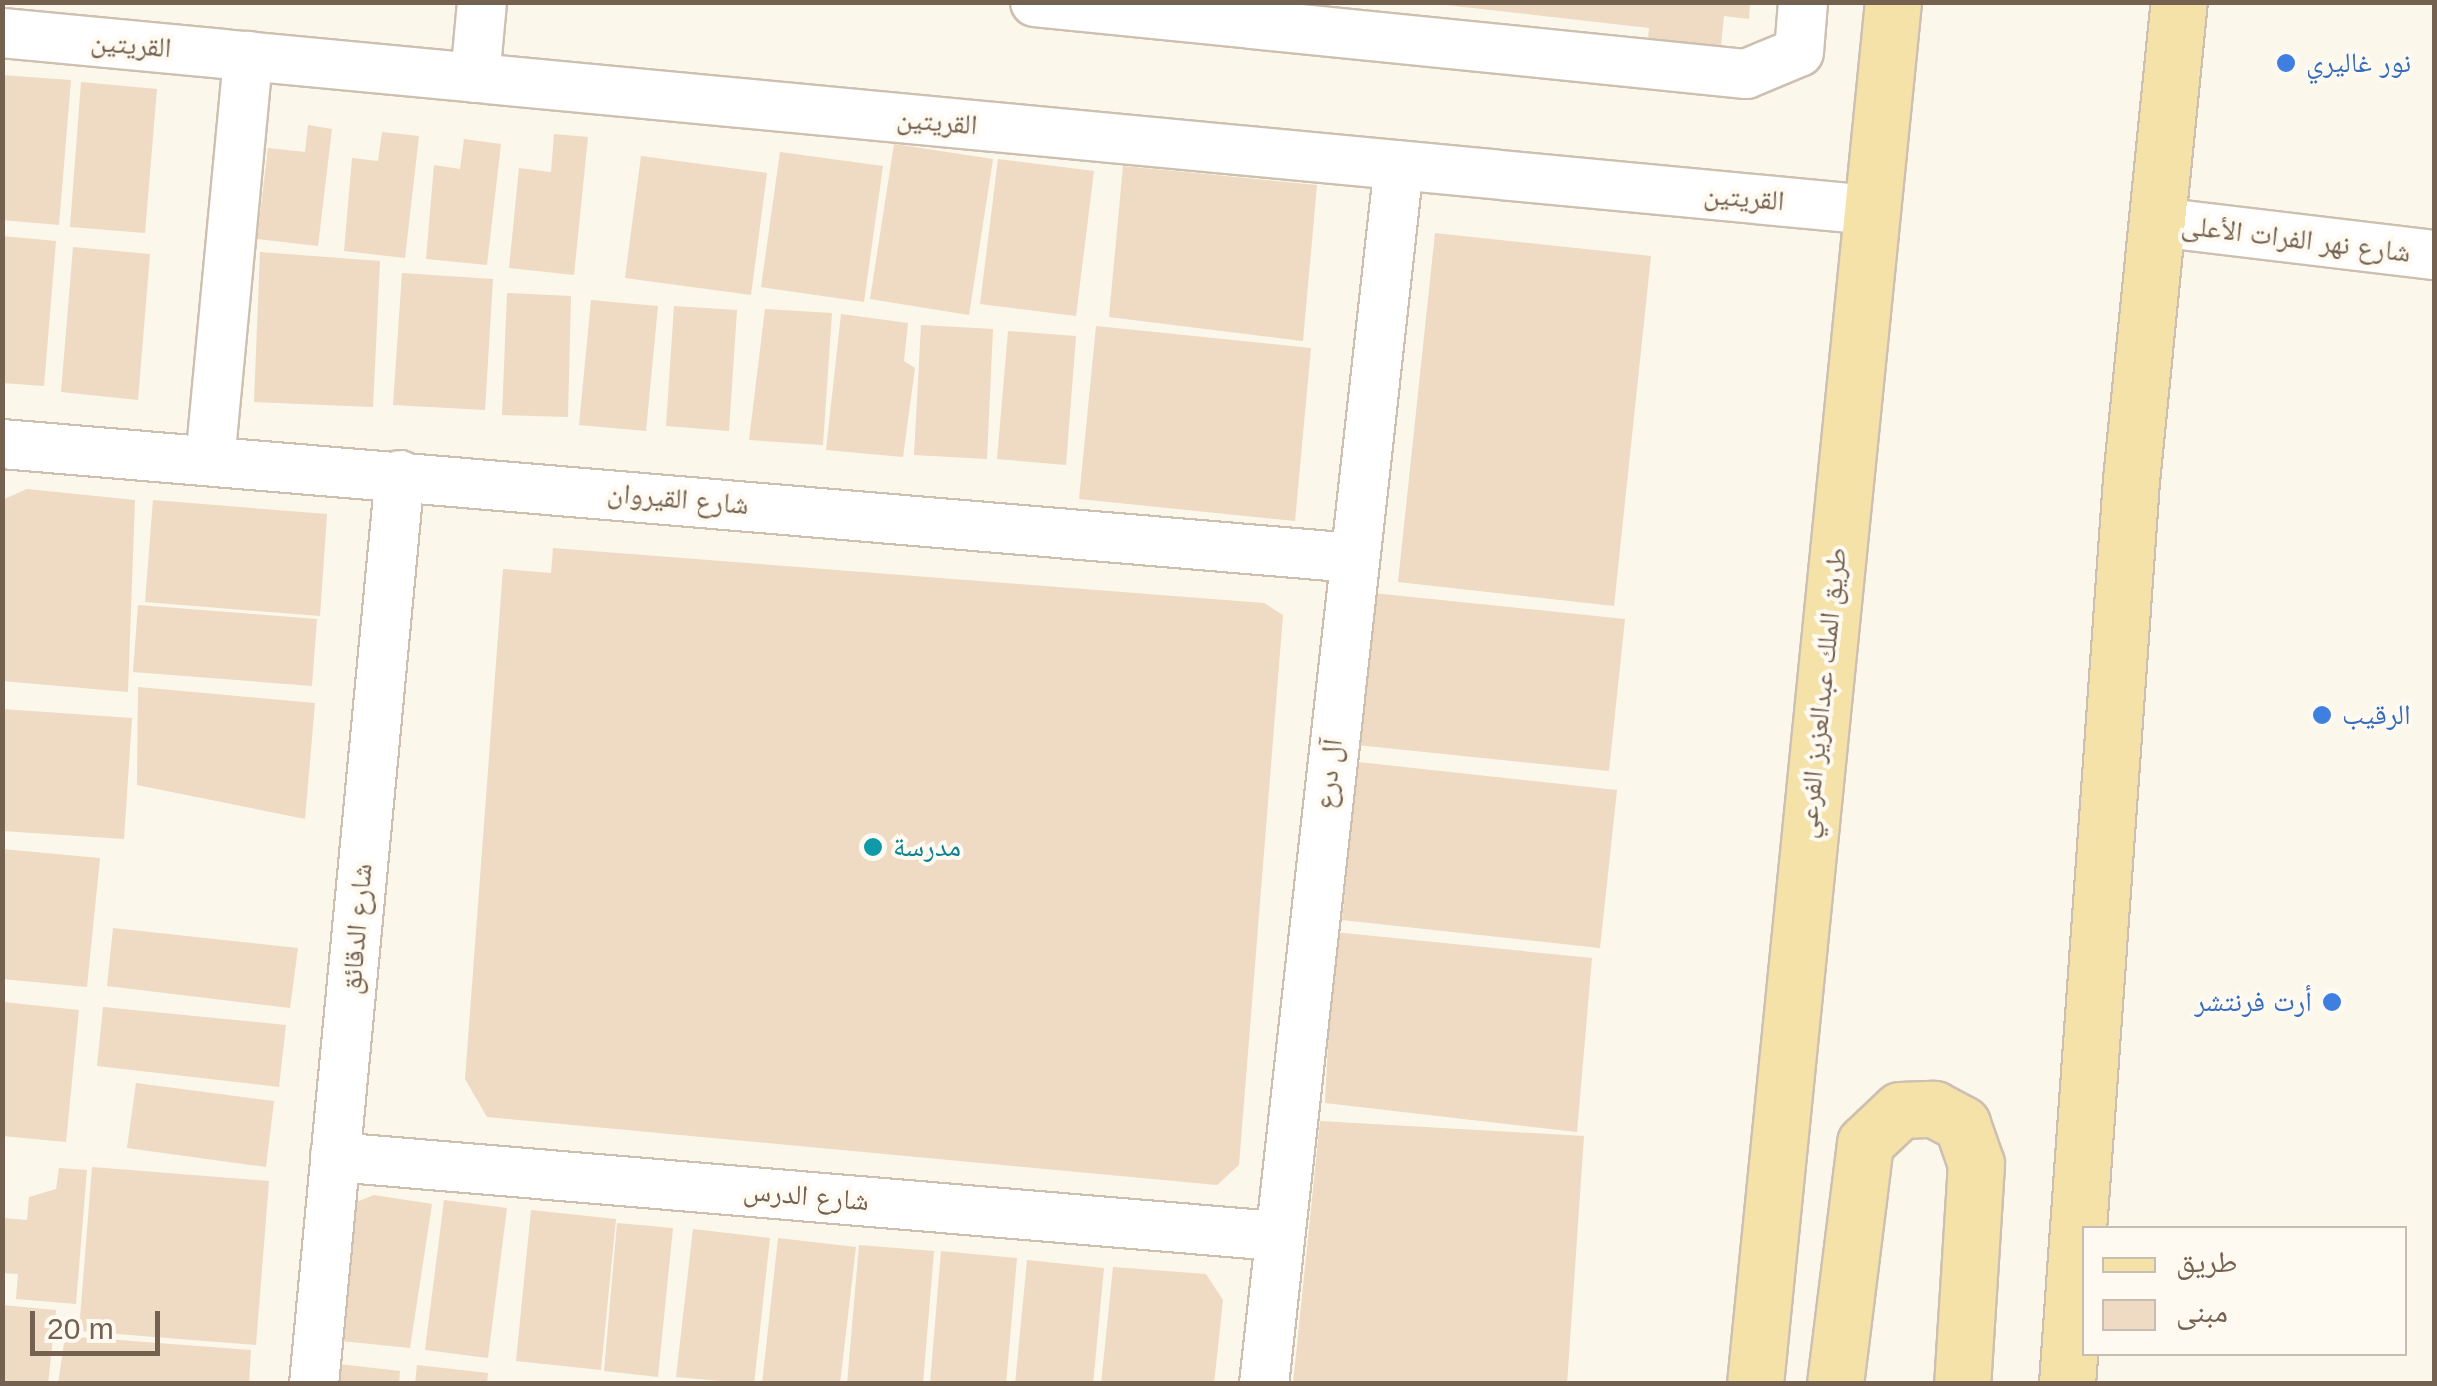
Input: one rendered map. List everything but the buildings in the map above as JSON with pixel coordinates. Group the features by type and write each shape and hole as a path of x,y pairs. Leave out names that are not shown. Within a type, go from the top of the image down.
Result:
{"main road":[{"name":"طريق الملك عبدالعزيز الفرعي","path":"1756,1384 1893,2"},
{"path":"2068,1384 2158,222 2179,2"},
{"path":"1835,1384 1865,1143 1900,1110 1934,1109 1962,1124 1976,1164 1962,1384"}],"street":[{"path":"475,78 482,2"},
{"path":"1036,2 1746,74 1799,52 1803,2"},
{"name":"القريتين","path":"2,33 1872,210"},
{"path":"210,461 248,56"},
{"name":"آل درع","path":"1264,1384 1276,1236 1399,166"},
{"name":"شارع نهر الفرات الأعلى","path":"2158,222 2434,255"},
{"name":"شارع القيروان","path":"2,444 1354,558"},
{"name":"شارع الدقائق","path":"314,1384 400,475"},
{"name":"شارع الدرس","path":"335,1158 1276,1236"}],"place":[{"name":"نور غاليري","path":"2286,63"},
{"name":"الرقيب","path":"2322,715"},
{"name":"مدرسة","path":"873,847"},
{"name":"أرت فرنتشر","path":"2332,1002"}]}
